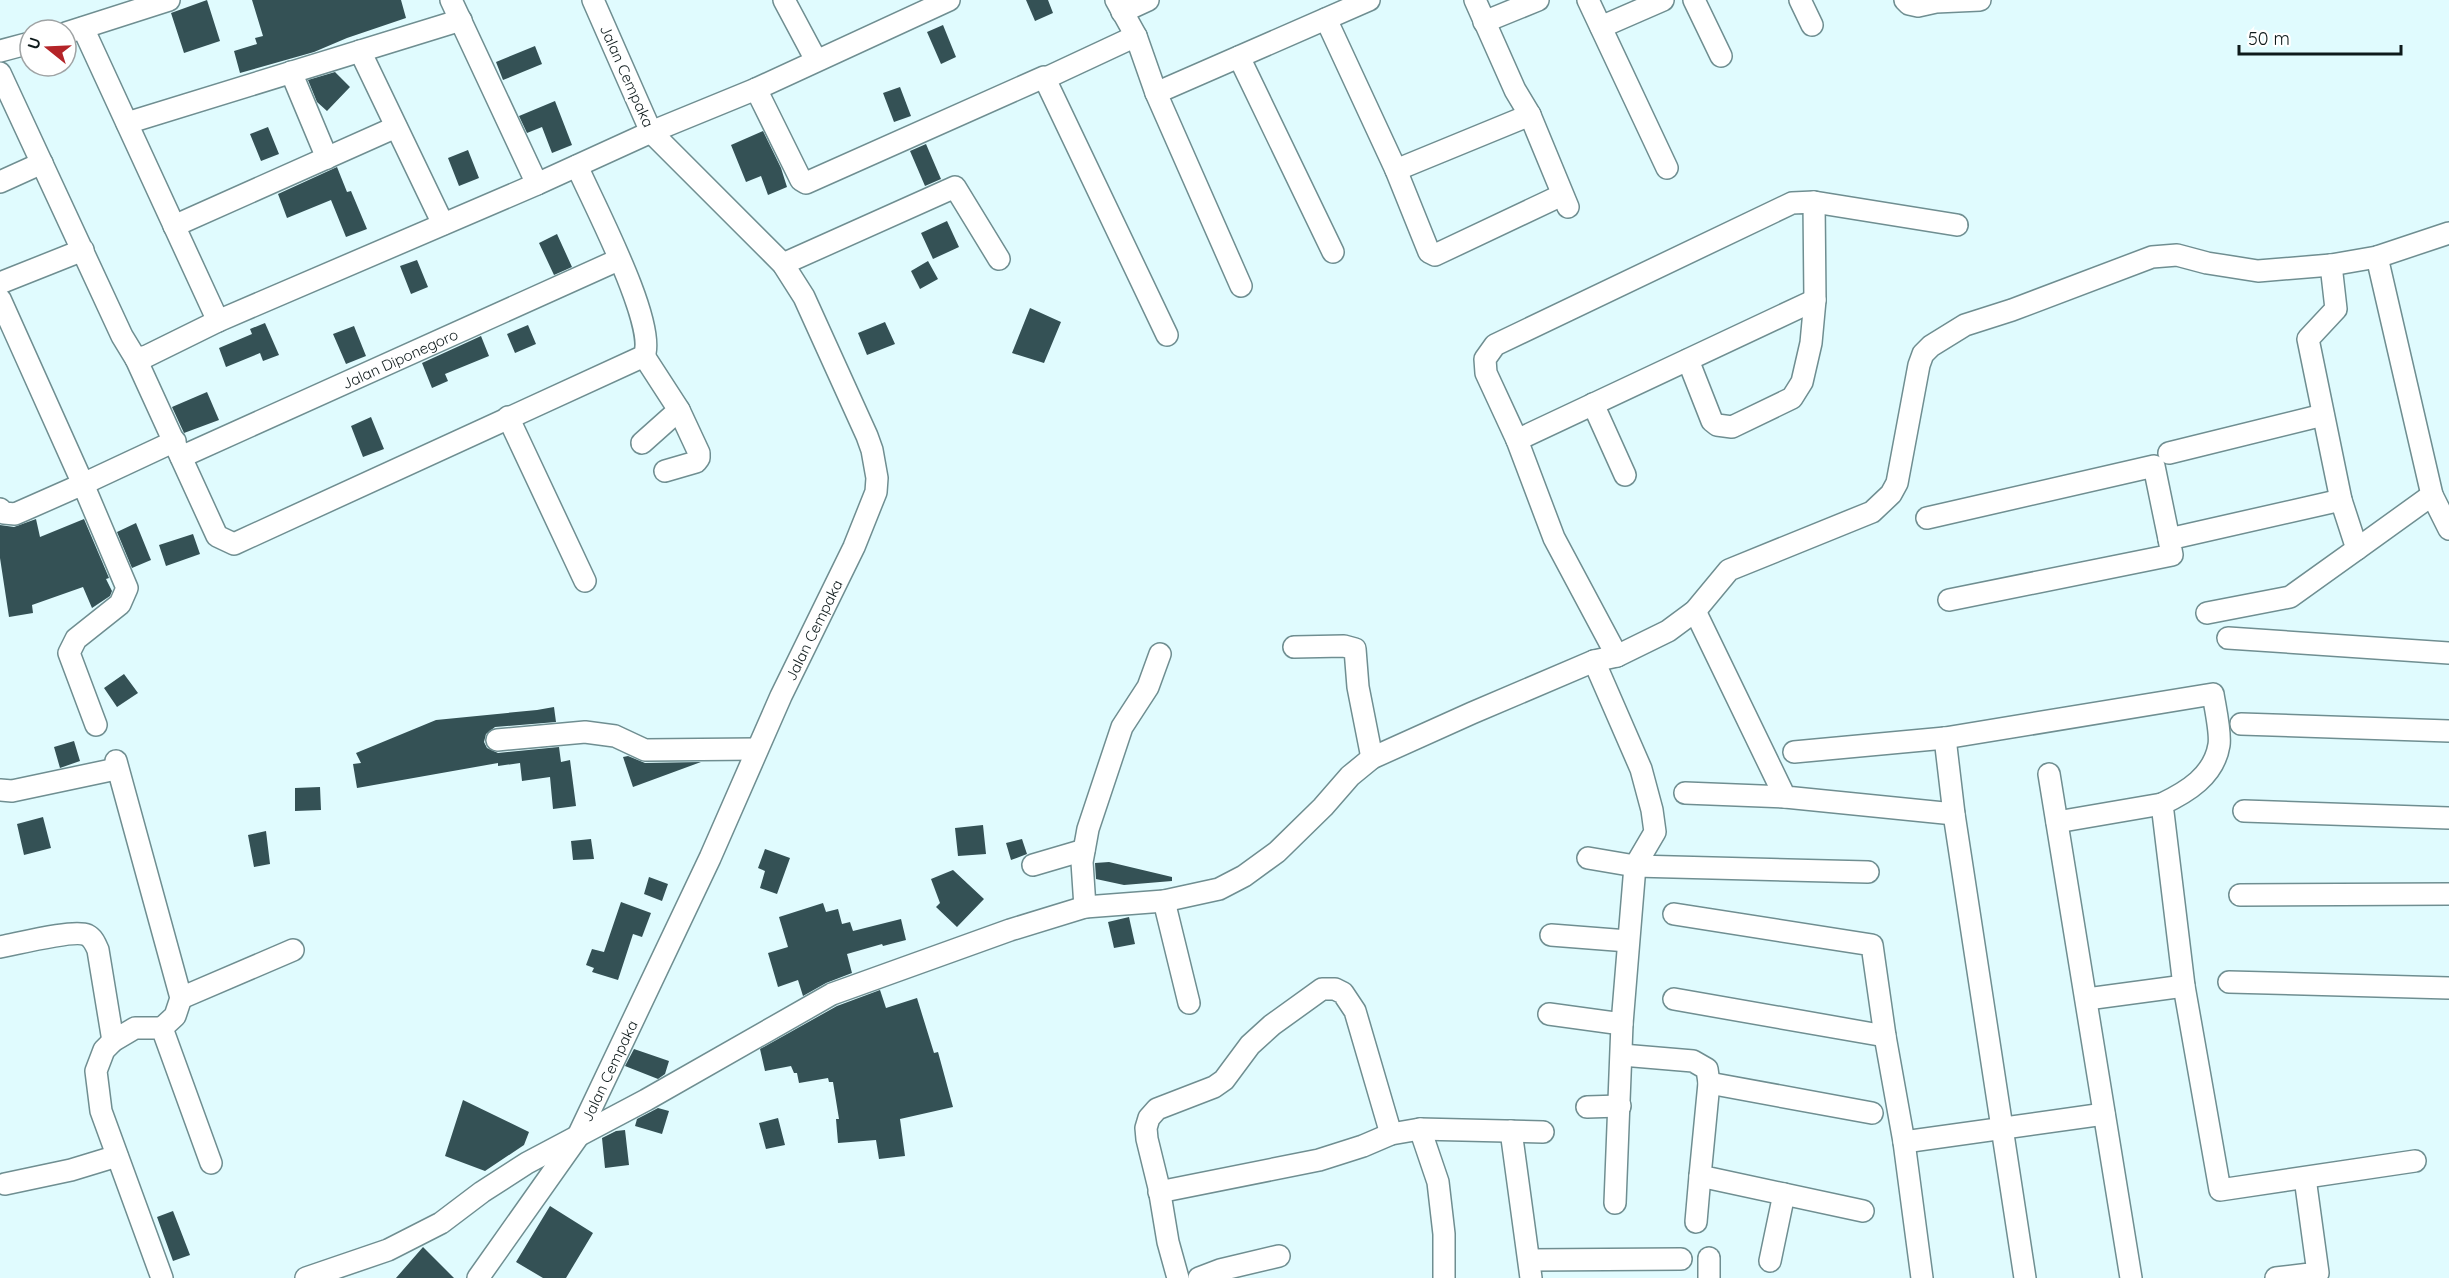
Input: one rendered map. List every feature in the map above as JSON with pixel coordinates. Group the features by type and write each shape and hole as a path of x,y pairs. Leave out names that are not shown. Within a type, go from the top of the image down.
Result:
{"street":[{"path":"78,29 169,0"},
{"path":"451,0 537,184"},
{"name":"Jalan Cempaka","path":"478,1278 577,1138 710,858 781,696 854,547 876,492 877,478 872,450 804,297 783,264 651,132 593,0"},
{"path":"784,0 816,60"},
{"path":"136,359 651,132 756,89 949,0"},
{"path":"1148,0 1119,6 1136,36 1156,93 1241,286"},
{"path":"1156,93 1369,0"},
{"path":"1326,19 1396,170 1429,252 1435,255 1565,201 1530,115 1515,90 1475,0"},
{"path":"1484,22 1538,0"},
{"path":"1588,0 1667,168"},
{"path":"1601,27 1663,0"},
{"path":"1694,0 1721,56"},
{"path":"1800,0 1812,25"},
{"path":"1905,0 1918,6 1936,2 1980,0"},
{"path":"127,123 460,20"},
{"path":"78,35 127,123 218,321"},
{"path":"756,89 801,180 806,183 1136,36"},
{"path":"0,51 18,46"},
{"path":"360,51 443,224"},
{"path":"1239,57 1333,252"},
{"path":"291,72 327,158"},
{"path":"0,73 217,536 234,544 644,356"},
{"path":"1046,78 1143,289 1167,335"},
{"path":"1396,170 1530,115"},
{"path":"174,226 396,127"},
{"path":"0,182 42,163"},
{"path":"577,166 635,297 647,345 644,356 679,410 699,453 696,462 665,471"},
{"path":"783,264 955,187 999,259"},
{"path":"1688,360 1712,421 1717,425 1732,428 1792,398 1797,392 1802,382 1810,343 1815,300 1814,202"},
{"path":"1617,656 1554,538 1517,440 1486,373 1485,359 1495,345 1792,203 1814,202 1957,225"},
{"path":"306,1278 388,1250 441,1223 482,1192 527,1163 577,1138 832,994 1010,930 1085,907 1164,901 1219,889 1244,876 1277,852 1323,807 1350,776 1372,758 1594,661 1617,656 1668,632 1695,611 1729,570 1872,512 1894,488 1901,467 1921,360 1931,346 1965,326 2092,281 2141,260 2164,254 2258,271 2331,265 2377,256 2449,233"},
{"path":"0,283 83,250"},
{"path":"2377,256 2432,495 2449,529"},
{"name":"Jalan Diponegoro","path":"0,509 4,513 15,514 83,484 178,449 618,260"},
{"path":"2331,265 2336,309 2308,339 2341,500 2357,549"},
{"path":"0,299 127,588 120,604 76,639 69,653 96,725"},
{"path":"1517,440 1815,300"},
{"path":"1593,404 1625,475"},
{"path":"642,442 679,410"},
{"path":"2169,453 2323,415"},
{"path":"508,417 585,581"},
{"path":"1927,518 2154,466 2172,555 1949,600"},
{"path":"2206,612 2290,597 2432,495"},
{"path":"2169,539 2341,500"},
{"path":"1695,611 1785,797"},
{"path":"2228,638 2449,653"},
{"path":"1294,647 1344,646 1355,649 1358,687 1372,758"},
{"path":"1085,907 1082,884 1088,829 1122,727 1148,687 1160,654"},
{"path":"1594,661 1641,769 1652,810 1655,832 1635,866 1622,1024 1615,1203"},
{"path":"1794,753 1945,738 2213,694 2219,745 2208,771 2188,791 2162,804 2057,822"},
{"path":"2241,724 2449,731"},
{"path":"497,741 585,732 615,736 645,750 757,749"},
{"path":"1945,738 1954,814 2025,1278"},
{"path":"0,790 12,791 116,765 181,998 175,1016 162,1028 135,1028 113,1041 104,1050 96,1071 100,1111 162,1278"},
{"path":"2049,774 2131,1278"},
{"path":"1685,793 1785,797 1954,814"},
{"path":"2162,804 2184,987 2220,1190 2415,1161"},
{"path":"2244,811 2449,818"},
{"path":"1033,865 1084,850"},
{"path":"1588,858 1635,866 1868,872"},
{"path":"2240,895 2449,894"},
{"path":"1164,901 1189,1003"},
{"path":"1674,914 1872,945 1904,1142 1922,1278"},
{"path":"0,947 75,933 89,935 98,950 113,1041"},
{"path":"1551,935 1628,941"},
{"path":"181,998 293,950"},
{"path":"2229,982 2449,988"},
{"path":"2087,999 2184,987"},
{"path":"1178,1278 1168,1242 1147,1139 1146,1128 1149,1118 1157,1109 1214,1087 1224,1080 1250,1045 1272,1025 1322,989 1335,989 1343,993 1355,1011 1391,1134"},
{"path":"1674,999 1885,1036"},
{"path":"1549,1014 1622,1024"},
{"path":"162,1028 212,1163"},
{"path":"1622,1055 1692,1061 1706,1067 1709,1083 1696,1222"},
{"path":"1709,1083 1872,1113"},
{"path":"1587,1107 1620,1106"},
{"path":"1904,1142 2104,1114"},
{"path":"1420,1129 1438,1182 1444,1234 1444,1278"},
{"path":"1159,1192 1319,1160 1391,1134 1420,1129 1543,1132"},
{"path":"1511,1131 1530,1269 1681,1259"},
{"path":"5,1184 71,1170 117,1156"},
{"path":"1700,1176 1863,1211"},
{"path":"2276,1278 2319,1273 2305,1178"},
{"path":"1770,1261 1784,1194"},
{"path":"1199,1278 1220,1270 1279,1256"}],"building":[{"path":"207,0 220,41 184,53 171,13"},
{"path":"252,0 401,0 406,18 314,52 240,73 234,51 257,44 255,38 263,36"},
{"path":"1026,0 1048,0 1053,13 1035,21"},
{"path":"943,25 956,57 941,64 927,32"},
{"path":"535,46 542,64 503,80 496,62"},
{"path":"335,72 350,87 327,111 317,102 308,80"},
{"path":"900,87 911,116 894,122 883,93"},
{"path":"555,101 572,145 552,153 542,127 527,133 519,116"},
{"path":"268,127 279,154 261,161 250,134"},
{"path":"763,131 781,168 787,187 768,195 761,176 746,182 731,145"},
{"path":"926,144 941,179 925,186 910,151"},
{"path":"468,150 479,178 459,186 448,158"},
{"path":"337,167 347,192 351,191 367,229 346,237 331,200 287,218 278,194"},
{"path":"947,221 959,247 933,259 921,233"},
{"path":"557,234 572,267 554,275 539,243"},
{"path":"417,260 428,287 411,294 400,266"},
{"path":"928,261 938,279 920,289 911,271"},
{"path":"1030,308 1061,322 1044,363 1012,353"},
{"path":"885,322 895,344 867,355 858,333"},
{"path":"265,323 279,355 263,361 260,353 226,367 219,348 252,334 250,329"},
{"path":"528,325 536,344 515,353 507,334"},
{"path":"354,326 366,356 346,364 333,334"},
{"path":"481,336 489,356 445,374 448,381 432,388 422,363"},
{"path":"207,392 219,420 184,433 172,407"},
{"path":"371,417 384,449 363,457 351,426"},
{"path":"36,519 40,537 84,519 109,578 106,579 112,591 110,596 92,608 83,587 32,605 33,613 9,617 0,558 0,525 14,527"},
{"path":"136,523 151,560 132,568 117,532"},
{"path":"193,534 200,554 166,566 159,545"},
{"path":"124,674 138,693 117,707 104,688"},
{"path":"554,707 556,722 495,727 486,734 484,742 487,748 498,753 559,747 561,762 570,760 576,806 553,809 550,777 522,781 520,763 498,766 498,763 357,788 353,764 361,763 356,753 436,720"},
{"path":"74,741 80,761 60,768 54,747"},
{"path":"628,756 645,763 701,762 633,787 623,757"},
{"path":"320,787 321,810 295,811 295,788"},
{"path":"43,817 51,848 24,855 17,824"},
{"path":"983,825 986,854 958,856 955,828"},
{"path":"266,831 270,864 254,867 248,835"},
{"path":"591,839 594,859 573,860 571,841"},
{"path":"1022,839 1027,854 1011,860 1006,843"},
{"path":"765,849 790,858 777,894 760,888 765,871 758,868"},
{"path":"1109,862 1172,877 1172,881 1124,885 1096,879 1095,863"},
{"path":"953,870 984,899 957,927 936,907 940,903 931,879"},
{"path":"649,877 668,884 662,901 644,894"},
{"path":"621,902 651,913 642,937 633,934 618,980 592,972 594,968 586,965 592,949 604,952"},
{"path":"823,903 826,912 838,909 842,924 850,922 853,931 901,919 906,940 847,954 852,973 826,983 803,996 798,980 778,987 768,953 788,947 779,917"},
{"path":"1129,917 1135,944 1114,948 1108,922"},
{"path":"880,990 886,1008 917,998 934,1053 938,1052 953,1107 900,1119 905,1156 879,1159 876,1140 838,1143 836,1119 839,1119 833,1082 829,1082 828,1078 799,1083 797,1073 794,1073 791,1066 765,1071 760,1049 837,1006"},
{"path":"634,1049 669,1061 665,1074 658,1079 625,1066"},
{"path":"463,1100 529,1132 524,1145 485,1171 445,1156"},
{"path":"658,1108 669,1111 662,1134 635,1126 637,1119"},
{"path":"778,1118 785,1145 766,1149 759,1123"},
{"path":"625,1130 629,1165 605,1168 602,1138 616,1131"},
{"path":"550,1206 593,1233 566,1278 543,1278 516,1262"},
{"path":"173,1211 190,1255 173,1261 157,1217"},
{"path":"423,1247 454,1278 396,1278"}]}
